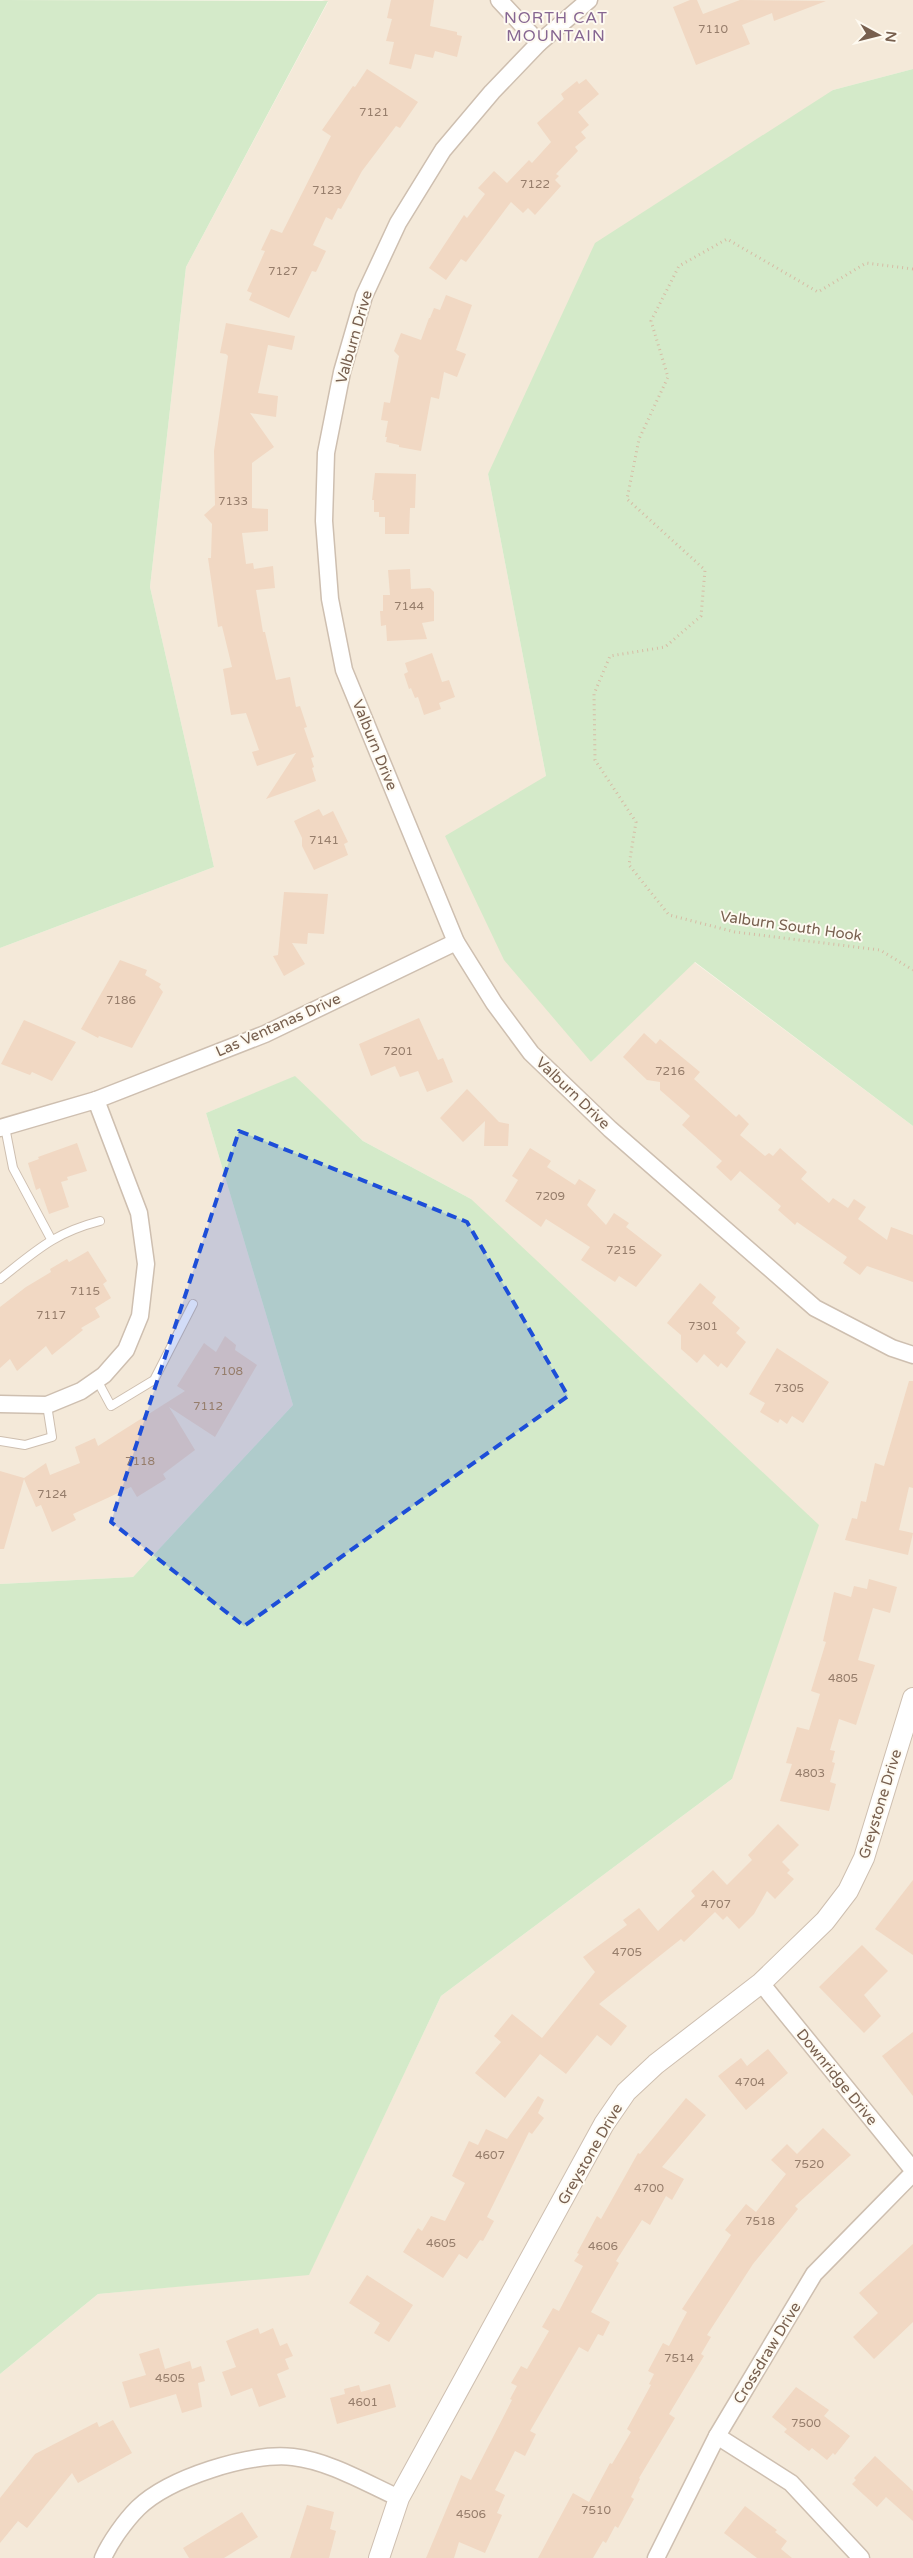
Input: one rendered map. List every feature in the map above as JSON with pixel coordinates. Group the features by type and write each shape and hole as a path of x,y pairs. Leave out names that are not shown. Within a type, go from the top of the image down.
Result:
{"street":[{"path":"498,0 540,43"},
{"name":"Valburn Drive","path":"589,0 540,43 492,92 443,150 398,223 364,296 342,372 326,453 324,521 330,599 344,670 456,942 494,1003 531,1053 610,1129 815,1308 892,1348 913,1355"},
{"name":"Las Ventanas Drive","path":"2,1128 96,1100 265,1034 456,942"},
{"path":"0,1404 46,1405 80,1391 104,1375 126,1350 140,1316 146,1264 139,1214 96,1100"},
{"name":"Greystone Drive","path":"379,2558 399,2498 604,2124 626,2092 656,2064 761,1984 824,1922 848,1891 864,1858 913,1698"},
{"name":"Downridge Drive","path":"761,1984 913,2172"},
{"name":"Crossdraw Drive","path":"656,2558 717,2436 814,2274 913,2172"},
{"path":"717,2436 792,2483 861,2558"},
{"path":"103,2558 107,2549 138,2508 169,2488 216,2468 258,2459 293,2457 329,2467 399,2498"}],"lane":[{"path":"2,1128 13,1168 51,1239"},
{"path":"0,1278 51,1239 73,1228 100,1221"},
{"path":"97,1380 111,1406 154,1380 193,1304"},
{"path":"0,1441 25,1445 52,1437 46,1405"}],"path":[{"name":"Valburn South Hook","path":"913,269 866,263 818,292 727,239 679,266 651,321 668,377 639,439 627,499 705,570 701,616 665,647 610,656 594,694 595,760 636,822 629,865 669,915 735,932 880,950 913,970"}],"highlighted area":[{"path":"239,1131 467,1222 568,1396 244,1626 111,1522"}],"shaded area":[{"path":"322,0 913,0 913,69 833,90 488,474 546,776 591,1062 694,962 913,1126 913,2558 0,2558 0,2374 98,2294 309,2274 441,1996 732,1779 471,1199 363,1141 295,1077 206,1113 293,1405 133,1577 0,1584 0,948 214,867 150,587 186,267 328,2"}],"green space":[{"path":"0,0 328,1 186,267 150,587 214,867 0,948"},
{"path":"913,69 913,1126 695,962 591,1062 504,960 445,836 546,776 488,474 595,243 833,90"},
{"path":"295,1076 363,1141 471,1199 819,1525 732,1779 441,1996 309,2275 98,2294 0,2374 0,1584 133,1577 293,1405 206,1113"}],"building":[{"path":"391,0 434,0 430,26 457,32 457,35 462,36 457,57 435,51 433,58 415,54 411,69 389,64 394,42 386,41 392,19 387,18"},
{"path":"690,0 697,0 703,14 740,0 826,1 774,21 772,13 742,25 750,44 696,65 673,7"},
{"path":"367,69 418,102 400,128 396,126 362,171 341,209 338,208 332,220 326,217 313,245 326,251 316,272 312,271 289,318 249,300 252,293 247,291 265,251 261,250 271,229 282,233 331,136 322,130"},
{"path":"586,79 599,94 578,112 589,125 581,132 586,138 575,147 578,151 556,174 559,176 555,180 561,186 535,215 528,208 523,213 511,202 466,262 461,259 446,280 429,268 464,215 467,218 485,194 478,188 494,171 507,183 529,160 532,163 551,142 537,123 564,99 561,94 577,81 579,84"},
{"path":"446,295 472,305 456,350 466,354 457,377 444,372 439,399 431,397 421,451 399,447 399,445 386,442 388,421 381,420 384,402 390,403 399,356 394,351 401,333 421,340 434,308 440,310"},
{"path":"226,323 295,336 292,350 268,345 258,393 278,396 276,417 250,413 274,447 252,463 252,508 268,509 268,531 242,533 246,564 253,563 254,569 273,566 275,588 256,590 263,632 265,632 276,680 290,677 296,707 300,706 307,727 304,728 314,757 311,758 316,781 266,799 296,753 257,766 252,752 259,750 246,713 231,715 223,669 232,667 222,626 218,627 208,558 211,558 212,524 204,515 215,505 214,451 228,356 220,353"},
{"path":"375,473 416,474 415,508 410,508 409,534 385,534 385,517 379,517 379,512 374,512 374,500 372,500"},
{"path":"410,569 411,589 430,588 434,592 434,621 422,623 427,639 387,641 386,625 381,626 380,611 383,611 383,595 390,595 388,570"},
{"path":"432,653 442,682 449,680 455,697 439,703 441,709 424,715 418,697 415,698 411,688 409,689 404,674 408,672 405,663"},
{"path":"319,809 323,816 333,811 348,842 344,844 348,855 314,870 302,846 302,838 294,821"},
{"path":"284,892 328,894 324,934 308,933 307,944 292,943 305,964 284,976 273,956 278,955"},
{"path":"120,960 147,970 145,975 161,984 159,987 163,992 132,1048 99,1036 98,1038 81,1029"},
{"path":"419,1018 438,1060 443,1058 453,1082 427,1092 418,1071 400,1077 395,1066 371,1076 359,1044"},
{"path":"24,1020 76,1042 52,1081 32,1072 30,1075 1,1064"},
{"path":"644,1033 656,1044 660,1039 700,1072 694,1079 736,1117 739,1114 749,1124 740,1135 765,1156 769,1153 773,1156 780,1148 807,1172 801,1179 829,1203 833,1198 848,1208 854,1199 866,1207 858,1219 887,1240 891,1227 913,1235 913,1282 867,1266 860,1275 843,1263 847,1257 797,1222 795,1225 778,1210 781,1206 740,1171 731,1181 716,1167 722,1161 682,1125 690,1116 660,1090 660,1082 647,1080 623,1057"},
{"path":"467,1089 499,1122 509,1124 508,1146 484,1146 485,1121 463,1142 440,1118"},
{"path":"77,1143 87,1171 67,1177 68,1180 61,1182 69,1207 49,1214 40,1188 36,1190 28,1163 39,1159 38,1157"},
{"path":"530,1148 551,1161 547,1167 575,1185 579,1179 596,1190 587,1205 606,1225 614,1213 629,1223 626,1227 662,1255 636,1287 619,1276 615,1282 581,1260 590,1247 546,1219 541,1227 505,1201 518,1180 512,1176"},
{"path":"88,1251 107,1281 103,1284 111,1298 95,1308 100,1317 81,1328 83,1330 52,1355 46,1346 17,1371 10,1359 0,1368 0,1307 26,1287 51,1272 50,1269 67,1259 69,1262"},
{"path":"700,1283 716,1297 712,1303 740,1328 736,1333 746,1342 727,1368 721,1363 718,1367 704,1354 697,1363 681,1349 681,1335 667,1323"},
{"path":"225,1336 236,1345 235,1350 257,1365 215,1437 169,1407 195,1450 163,1474 166,1479 137,1497 131,1487 73,1514 76,1520 52,1532 41,1505 36,1507 24,1479 4,1549 0,1549 0,1471 24,1478 46,1463 50,1475 80,1463 75,1447 95,1438 98,1446 185,1391 177,1386 204,1343 216,1352"},
{"path":"777,1348 829,1382 803,1423 792,1416 787,1424 780,1419 778,1423 760,1412 765,1403 749,1394"},
{"path":"909,1381 913,1381 913,1488 909,1487 899,1530 913,1533 908,1555 845,1540 852,1518 857,1519 861,1501 866,1502 875,1463 884,1466"},
{"path":"869,1579 897,1587 890,1613 873,1608 858,1660 875,1665 856,1725 839,1719 830,1750 835,1751 832,1762 835,1763 830,1782 836,1784 829,1811 780,1801 792,1764 786,1763 797,1727 809,1730 820,1694 811,1691 826,1642 823,1641 834,1592 851,1597 854,1586 867,1589"},
{"path":"778,1824 799,1845 782,1862 790,1870 787,1873 794,1879 775,1899 767,1891 754,1914 739,1929 727,1916 723,1920 715,1912 684,1942 681,1939 599,2004 627,2026 611,2046 597,2035 566,2074 540,2054 505,2098 475,2073 501,2042 494,2036 512,2014 542,2038 595,1972 583,1957 627,1925 623,1920 639,1908 658,1931 695,1896 691,1891 713,1870 727,1885 752,1860 748,1855"},
{"path":"913,1880 913,1955 875,1929"},
{"path":"862,1945 888,1971 864,1995 881,2016 864,2033 819,1987"},
{"path":"913,2032 913,2096 882,2056"},
{"path":"768,2049 788,2073 746,2110 718,2076 741,2058 747,2066"},
{"path":"538,2096 544,2100 538,2113 544,2118 532,2134 529,2132 487,2217 494,2221 483,2241 480,2240 467,2259 459,2254 443,2278 403,2252 418,2228 422,2231 431,2216 445,2221 465,2183 452,2176 469,2141 478,2145 486,2129 507,2139"},
{"path":"686,2098 706,2115 662,2167 684,2179 672,2200 666,2196 650,2225 642,2220 616,2261 619,2263 591,2312 610,2322 603,2336 598,2334 588,2352 579,2347 530,2431 536,2434 525,2456 515,2451 495,2490 505,2495 497,2513 502,2515 485,2553 459,2542 454,2558 426,2558 461,2475 471,2480 512,2400 510,2399 517,2386 511,2383 521,2366 527,2369 549,2331 542,2327 553,2308 559,2311 583,2266 574,2261 597,2216 601,2219 638,2153 640,2154"},
{"path":"823,2128 851,2155 795,2206 798,2209 753,2264 707,2335 711,2337 701,2354 704,2356 669,2414 675,2418 639,2478 631,2497 634,2499 618,2528 615,2526 606,2543 603,2541 593,2558 538,2558 573,2493 589,2502 610,2463 612,2464 631,2432 627,2429 651,2385 649,2384 654,2374 648,2371 663,2343 669,2346 687,2312 682,2309 731,2235 725,2230 746,2204 756,2212 786,2174 771,2160 787,2144 797,2154"},
{"path":"913,2244 913,2322 874,2359 853,2337 878,2313 859,2293"},
{"path":"367,2275 413,2305 389,2342 374,2333 380,2323 349,2303"},
{"path":"258,2328 260,2334 273,2328 280,2346 287,2343 293,2356 285,2359 289,2369 277,2374 286,2397 259,2407 252,2388 231,2396 222,2372 236,2367 226,2341"},
{"path":"159,2348 165,2369 190,2361 192,2369 201,2366 205,2381 198,2383 202,2407 182,2413 176,2394 130,2408 122,2382 146,2375 139,2354"},
{"path":"390,2384 396,2407 337,2424 330,2398 345,2394 344,2389 359,2385 361,2392"},
{"path":"796,2387 829,2410 824,2416 850,2436 835,2455 833,2453 827,2460 812,2448 809,2451 784,2432 787,2429 772,2417"},
{"path":"113,2420 132,2453 78,2483 72,2473 27,2528 18,2521 0,2543 0,2498 35,2454 97,2422 99,2427"},
{"path":"875,2456 913,2491 913,2521 886,2497 877,2507 852,2484 856,2480 854,2478"},
{"path":"307,2505 334,2512 330,2529 336,2531 329,2558 290,2558"},
{"path":"745,2506 777,2530 775,2532 787,2541 781,2549 792,2558 757,2558 724,2533"},
{"path":"242,2512 258,2537 224,2558 189,2558 183,2548"}],"district":[{"name":"NORTH CAT MOUNTAIN","path":"556,26"}]}
